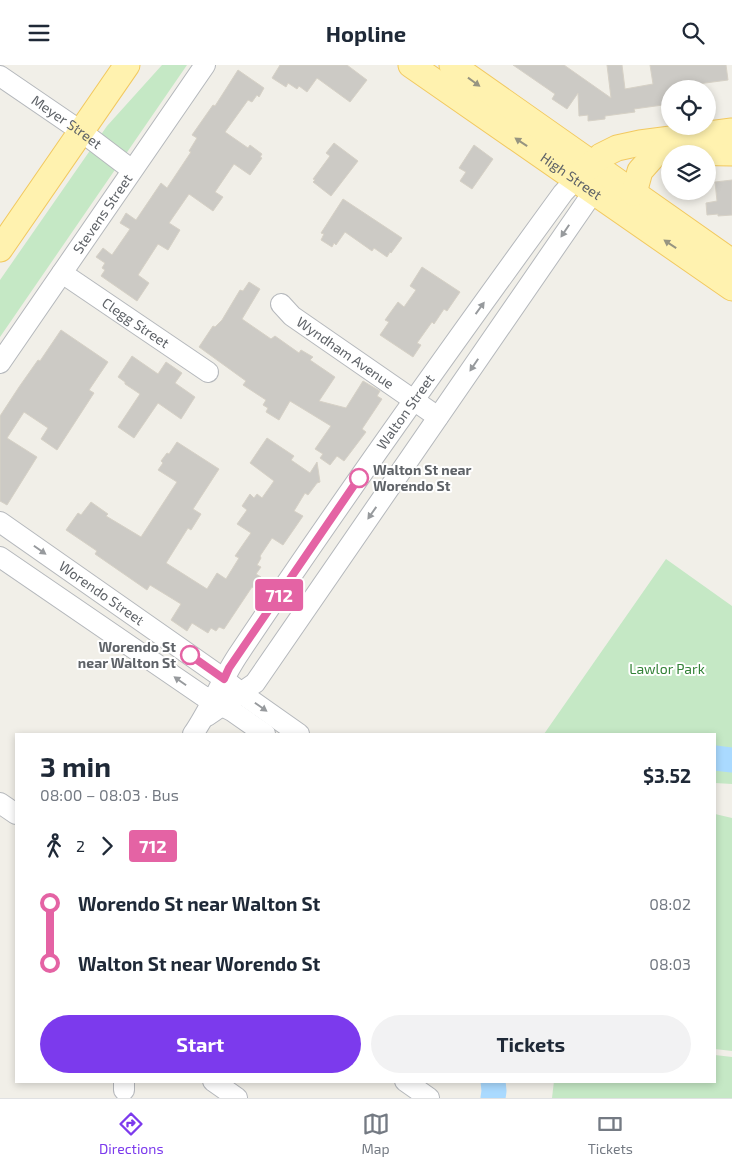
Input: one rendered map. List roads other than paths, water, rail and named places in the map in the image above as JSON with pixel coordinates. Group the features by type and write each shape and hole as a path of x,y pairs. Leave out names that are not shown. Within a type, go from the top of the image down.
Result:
{"main road":[{"path":"0,249 127,65"},
{"path":"82,132 111,104 144,65"},
{"name":"High Street","path":"411,65 431,81 593,177 634,193 732,262"},
{"name":"High Street","path":"452,65 497,98 732,288"},
{"path":"593,177 610,151 626,145 732,131"},
{"path":"593,177 630,158 656,153 688,151 732,153"},
{"path":"634,193 640,171 656,153"}],"street":[{"name":"Stevens Street","path":"0,363 205,65"},
{"name":"Meyer Street","path":"0,76 82,132 132,170"},
{"name":"Walton Street","path":"208,715 224,679 242,649 413,400 563,193 593,177"},
{"path":"208,715 255,683 438,417 593,177"},
{"name":"Clegg Street","path":"62,273 208,372"},
{"name":"Wyndham Avenue","path":"280,304 292,317 438,417"},
{"name":"Worendo Street","path":"0,522 298,733"},
{"name":"Worendo Street","path":"0,557 202,697 208,715 232,711 264,733"},
{"path":"242,649 267,665"},
{"path":"0,803 15,813"},
{"path":"216,1083 238,1098"},
{"path":"408,1083 429,1098"}],"waterway":[{"path":"716,758 732,760"},
{"path":"493,1083 493,1098"}],"place":[{"name":"Walton St near Worendo St","path":"359,478"},
{"name":"Worendo St near Walton St","path":"190,655"}],"park label":[{"name":"Lawlor Park","path":"667,669"}]}
